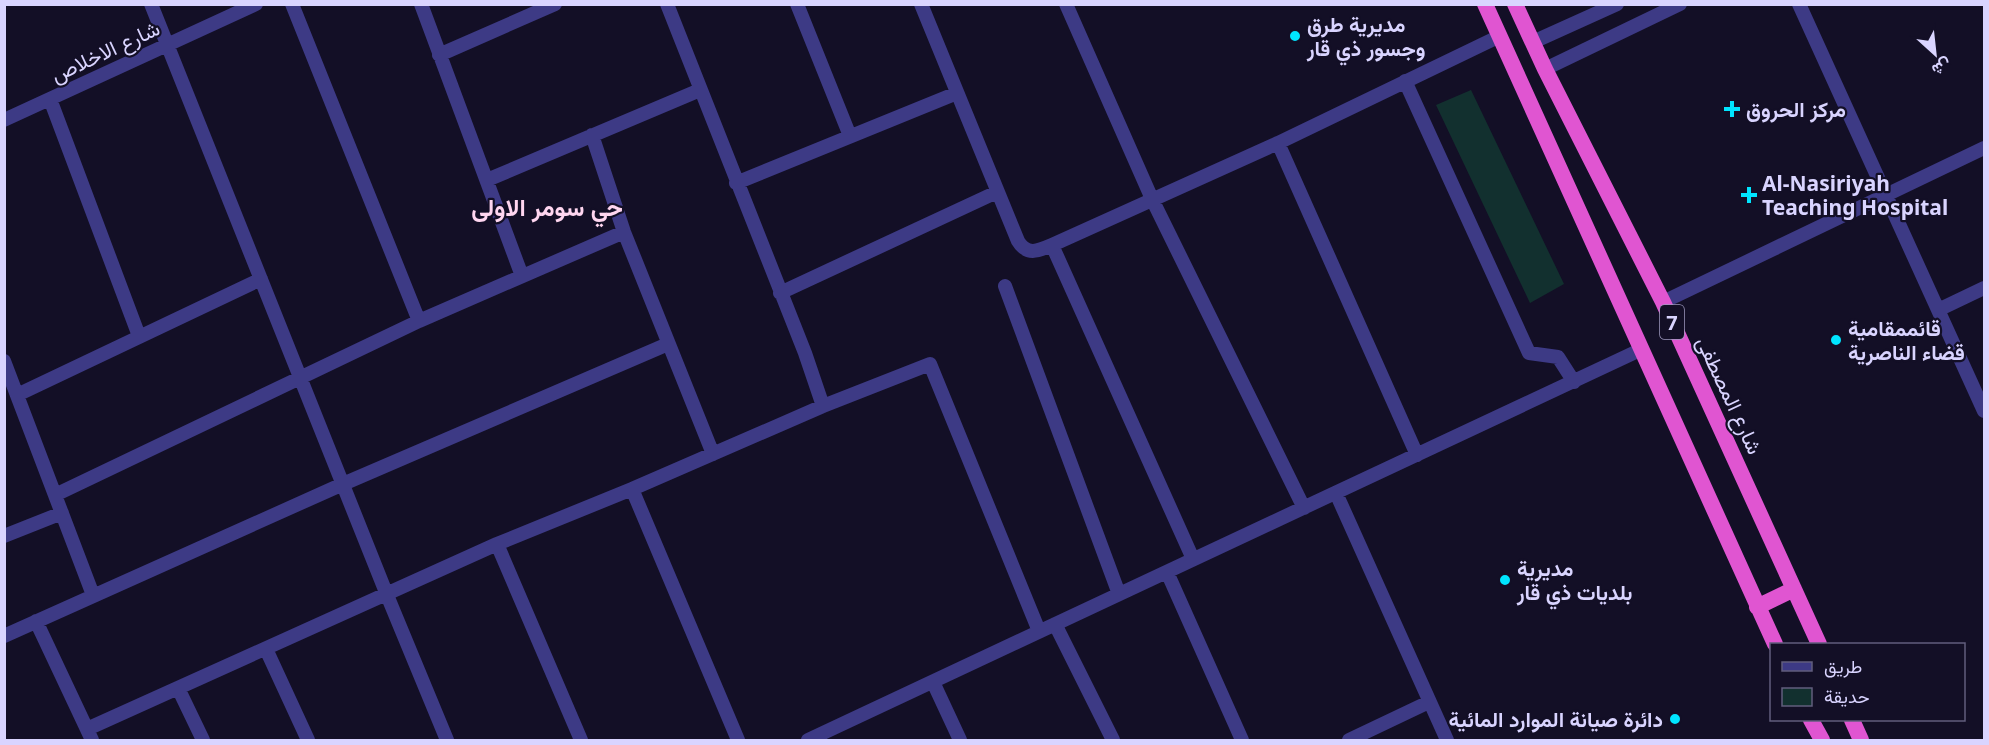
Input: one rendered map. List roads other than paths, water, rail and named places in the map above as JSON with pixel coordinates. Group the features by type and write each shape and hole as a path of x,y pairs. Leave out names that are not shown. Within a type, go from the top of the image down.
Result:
{"highway":[{"name":"7","path":"1485,4 1774,643"},
{"name":"شارع المصطفى","path":"1515,4 1545,69 1663,302 1818,643"},
{"path":"1757,607 1794,589"},
{"path":"1812,721 1822,741"},
{"path":"1852,721 1861,741"}],"street":[{"path":"151,4 447,741"},
{"name":"شارع الاخلاص","path":"4,120 256,4"},
{"path":"292,4 419,321"},
{"path":"421,4 522,276"},
{"path":"440,55 555,4"},
{"path":"667,4 736,183 806,353 823,406"},
{"path":"797,4 850,136"},
{"path":"921,4 1018,241 1024,249 1037,252 1278,143 1500,36"},
{"path":"1066,4 1152,199 1304,508"},
{"path":"1533,42 1617,4"},
{"path":"1545,69 1680,4"},
{"path":"1799,4 1984,410"},
{"path":"1405,81 1529,353 1558,357 1574,382"},
{"path":"487,180 700,90"},
{"path":"736,183 957,93"},
{"path":"50,99 139,336"},
{"path":"592,135 624,232 713,454"},
{"path":"1278,143 1417,456"},
{"path":"1663,302 1984,148"},
{"path":"780,293 997,192"},
{"path":"55,495 419,321 624,232"},
{"path":"1052,245 1193,560"},
{"path":"17,395 261,279"},
{"path":"1005,286 1119,594"},
{"path":"1938,310 1984,288"},
{"path":"4,636 343,484 668,344"},
{"path":"808,741 839,734 933,682 1039,631 1640,350"},
{"path":"4,361 93,595"},
{"path":"36,621 89,735 178,688 497,544 632,489 823,406 930,364 1039,631"},
{"path":"632,489 738,741"},
{"path":"1336,493 1447,741"},
{"path":"4,536 62,513"},
{"path":"497,544 581,741"},
{"path":"1167,572 1242,741"},
{"path":"1055,624 1113,741"},
{"path":"266,649 308,741"},
{"path":"933,682 960,741"},
{"path":"178,688 203,741"},
{"path":"1349,741 1430,702"}],"place":[{"name":"مديرية طرق وجسور ذي قار","path":"1295,36"},
{"name":"مركز الحروق","path":"1732,109"},
{"name":"Al-Nasiriyah Teaching Hospital","path":"1749,195"},
{"name":"قائممقامية قضاء الناصرية","path":"1836,340"},
{"name":"مديرية بلديات ذي قار","path":"1505,580"},
{"name":"دائرة صيانة الموارد المائية","path":"1675,719"}],"district":[{"name":"حي سومر الاولى","path":"547,206"}]}
